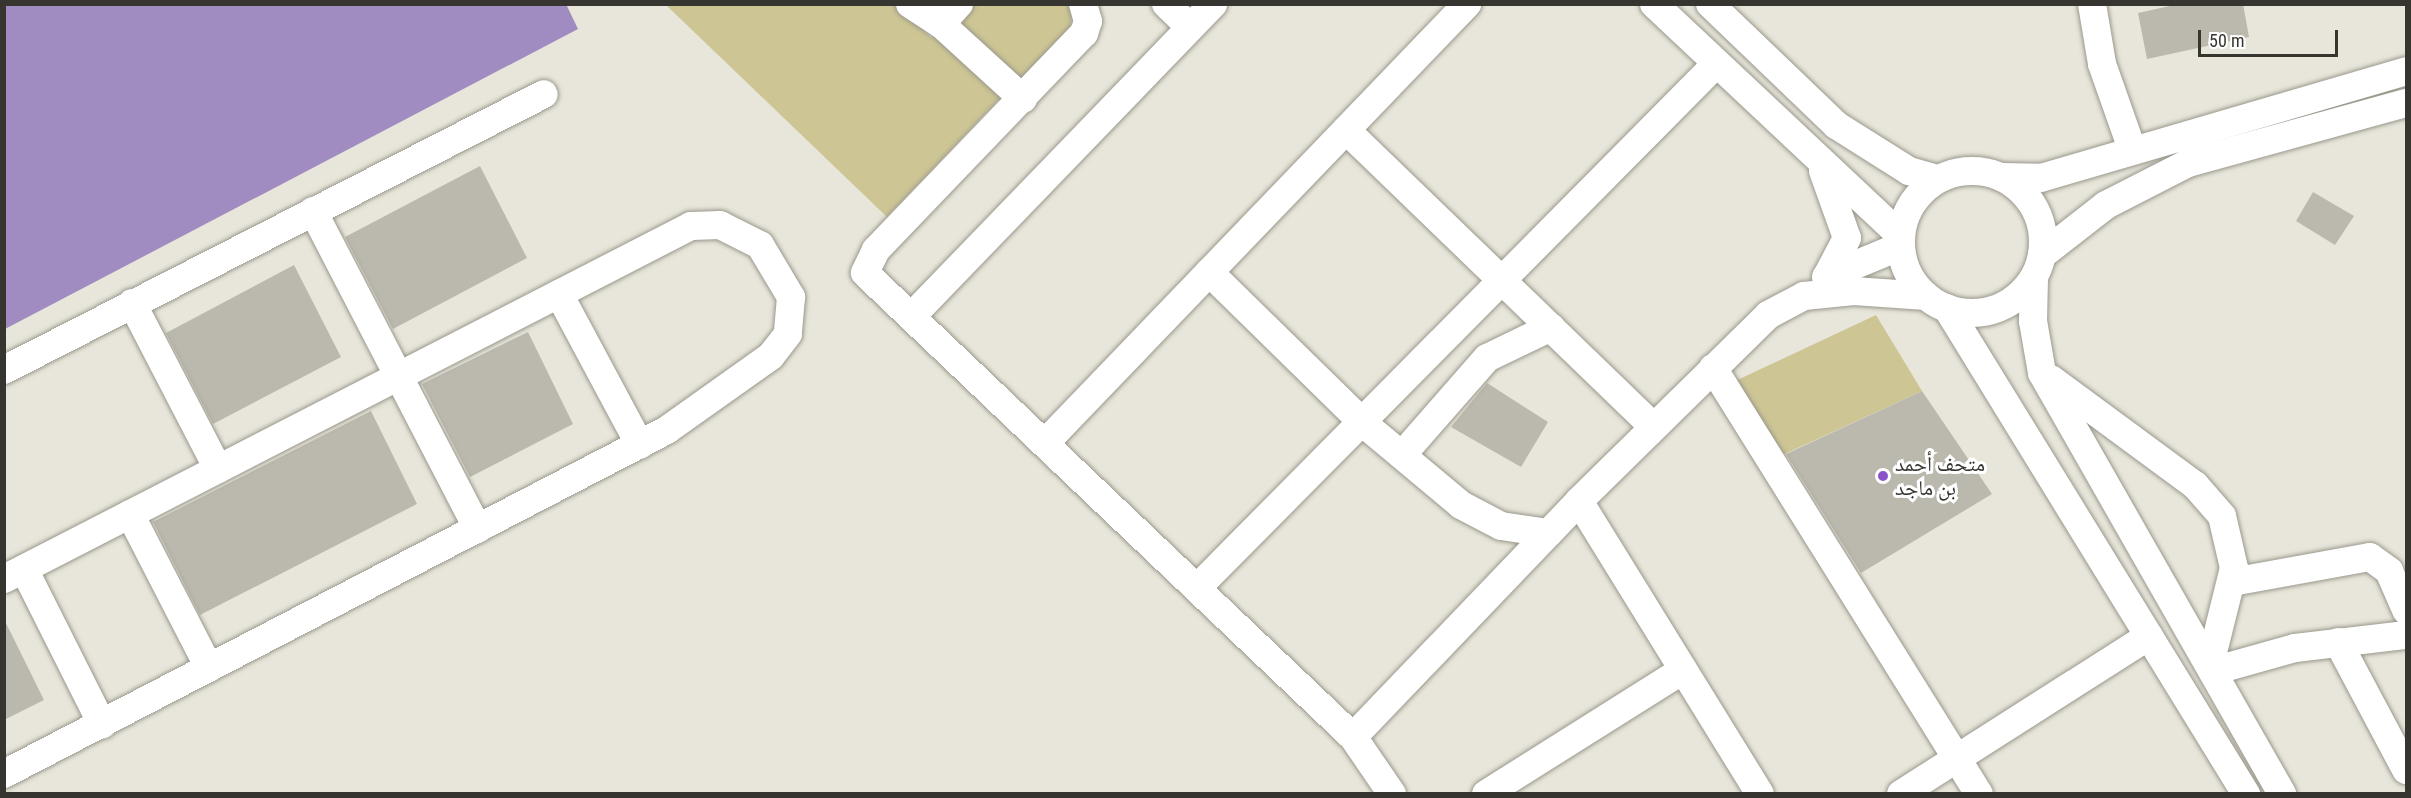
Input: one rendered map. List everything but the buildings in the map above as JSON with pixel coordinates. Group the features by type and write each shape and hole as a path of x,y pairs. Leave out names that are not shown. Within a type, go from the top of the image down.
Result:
{"street":[{"path":"910,4 950,14 1023,99"},
{"path":"1083,4 1088,21 1084,33 866,264 865,273 1046,442 1353,737 1392,794"},
{"path":"1166,4 1190,27"},
{"path":"911,317 1213,4"},
{"path":"1046,442 1467,4"},
{"path":"1654,4 1901,241"},
{"path":"1710,4 1836,125 1909,171 1937,179"},
{"path":"2092,4 2102,64 2132,149"},
{"path":"1197,588 1363,423 1501,279 1716,64"},
{"path":"2246,794 2149,636 1936,302 1912,281 1901,241 1910,206 1937,179 1958,171 2002,177 2041,178 2132,149 2406,71"},
{"path":"4,370 544,94"},
{"path":"1804,296 1854,291 1996,309 2017,297 2038,267 2106,205 2188,163 2400,104"},
{"path":"1346,130 1652,426"},
{"path":"1819,161 1847,238 1828,274"},
{"path":"2002,177 2036,209 2038,267 2033,321 2042,373 2282,794"},
{"path":"313,211 478,529"},
{"path":"4,774 102,724 640,445 748,377 788,334 791,297 774,262 742,233 720,225 691,226 14,574 102,724"},
{"path":"1353,737 1652,426 1768,315 1804,296 1828,274 1901,241"},
{"path":"1209,272 1363,423 1485,520 1548,533"},
{"path":"559,294 640,445"},
{"path":"132,303 218,469"},
{"path":"1402,455 1444,404 1487,358 1551,327"},
{"path":"1713,368 1979,794"},
{"path":"2042,373 2205,494 2228,528 2232,582 2212,668"},
{"path":"1407,377 1444,404"},
{"path":"1579,501 1760,794"},
{"path":"130,514 209,668"},
{"path":"2232,582 2370,557 2389,571 2406,610"},
{"path":"2212,668 2338,642 2406,635"},
{"path":"1901,794 2149,636"},
{"path":"2338,642 2406,770"},
{"path":"1486,794 1683,670"}],"shaded area":[{"path":"5,4 566,4 578,29 5,329"},
{"path":"666,5 897,5 931,37 945,36 1004,94 887,217"},
{"path":"967,5 1074,5 1070,28 1020,81 954,20"},
{"path":"1876,315 1922,391 1776,458 1733,382"}],"place":[{"name":"متحف أحمد بن ماجد","path":"1883,476"}]}
